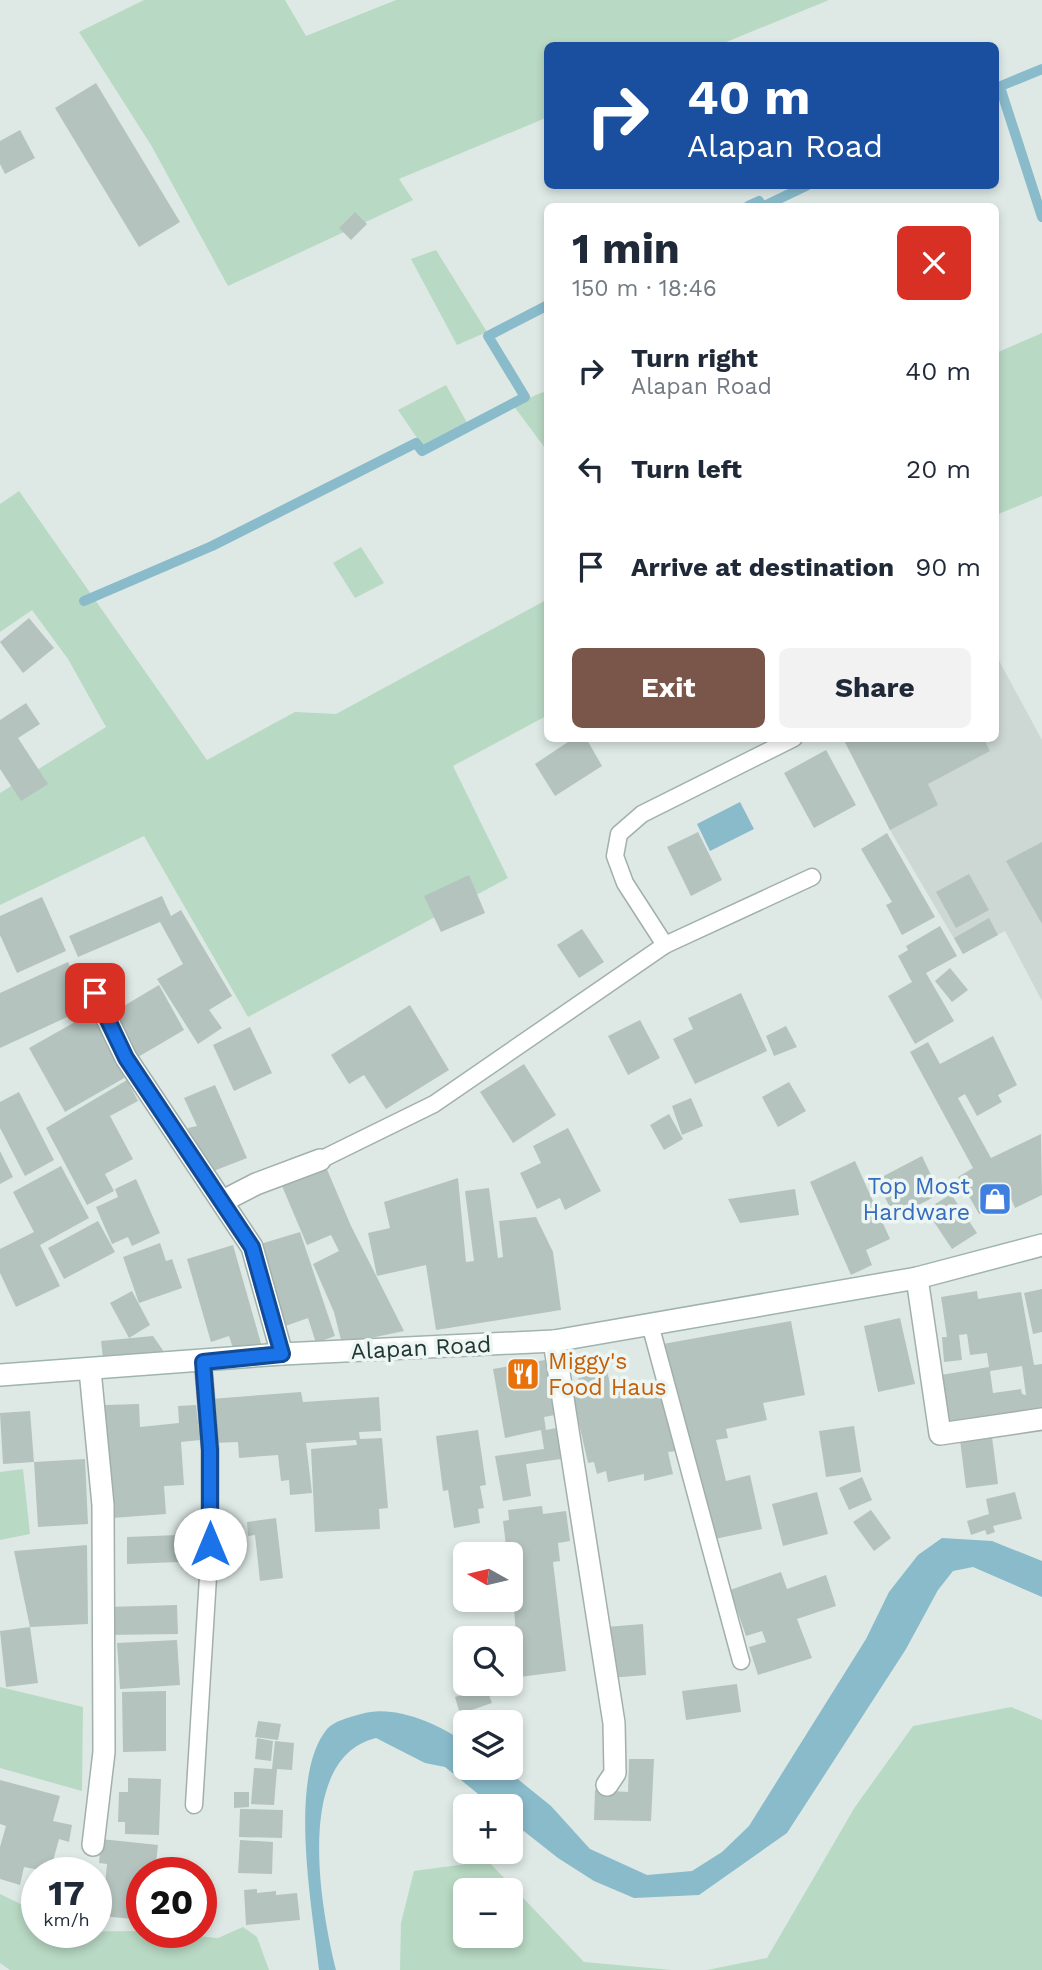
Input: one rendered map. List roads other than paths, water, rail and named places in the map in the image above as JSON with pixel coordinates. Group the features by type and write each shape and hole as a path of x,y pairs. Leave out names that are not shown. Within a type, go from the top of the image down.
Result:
{"street":[{"path":"95,993 126,1058 252,1247 282,1354"},
{"path":"223,1201 256,1184 320,1160"},
{"name":"Alapan Road","path":"0,1375 203,1362 282,1354 554,1341 917,1278 1042,1245"},
{"path":"917,1278 940,1434 1042,1419"},
{"path":"554,1341 614,1723 615,1773 607,1785"},
{"path":"90,1370 103,1505 104,1752 93,1845"}],"lane":[{"path":"665,945 625,883 615,856 619,834 642,814 786,742"},
{"path":"320,1160 433,1104 665,945 811,877"},
{"path":"650,1324 741,1661"},
{"path":"194,1805 210,1544 210,1450 203,1362"}],"water":[{"path":"740,802 754,829 710,851 697,824"},
{"path":"942,1538 992,1541 1042,1561 1042,1597 973,1567 953,1571 938,1590 906,1649 787,1833 699,1895 634,1898 594,1881 558,1858 523,1830 523,1794 478,1794 461,1780 519,1780 551,1806 590,1849 647,1875 692,1871 722,1852 749,1826 866,1639 889,1592 918,1555"},
{"path":"361,1714 401,1714 453,1735 453,1774 445,1767 425,1763 376,1738 350,1751 333,1774 323,1804 319,1839 324,1911 336,1970 319,1970 308,1880 305,1811 308,1779 315,1751 330,1726"}],"waterway":[{"path":"999,87 1042,69"},
{"path":"1000,87 1042,217"},
{"path":"770,203 800,189"},
{"path":"755,203 760,203"},
{"path":"84,601 212,546 416,443 422,451 525,397 488,336 544,307"}],"place":[{"name":"Top Most Hardware","path":"995,1199"},
{"name":"Miggy's Food Haus","path":"523,1374"}]}
